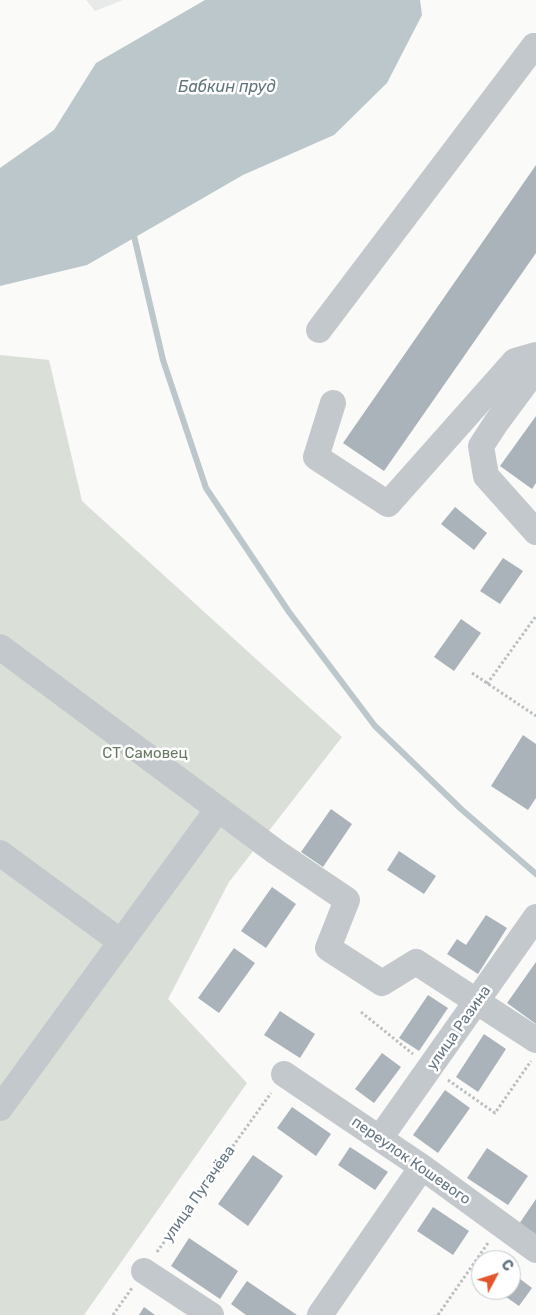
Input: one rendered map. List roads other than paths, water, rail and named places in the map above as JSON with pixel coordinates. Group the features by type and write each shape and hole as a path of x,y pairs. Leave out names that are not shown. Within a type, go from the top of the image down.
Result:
{"street":[{"path":"319,330 535,46"},
{"path":"333,403 316,457 388,504 515,361 536,355"},
{"path":"536,369 496,422 482,446 486,476 536,532"},
{"path":"0,647 276,852 346,900 328,948 382,983 416,962 536,1040"},
{"path":"2,1102 218,809"},
{"path":"0,853 121,942"},
{"name":"улица Разина","path":"380,1138 478,1002 536,917"},
{"name":"переулок Кошевого","path":"284,1074 422,1167 536,1250"},
{"path":"320,1315 422,1167"},
{"path":"144,1271 211,1315"}],"water":[{"name":"Бабкин пруд","path":"205,0 420,0 422,15 387,83 334,135 243,175 87,265 0,286 0,168 54,130 96,63"}],"waterway":[{"path":"134,236 163,360 206,488 289,612 375,726 461,809 536,874"}],"park label":[{"name":"СТ Самовец","path":"145,754"}]}
